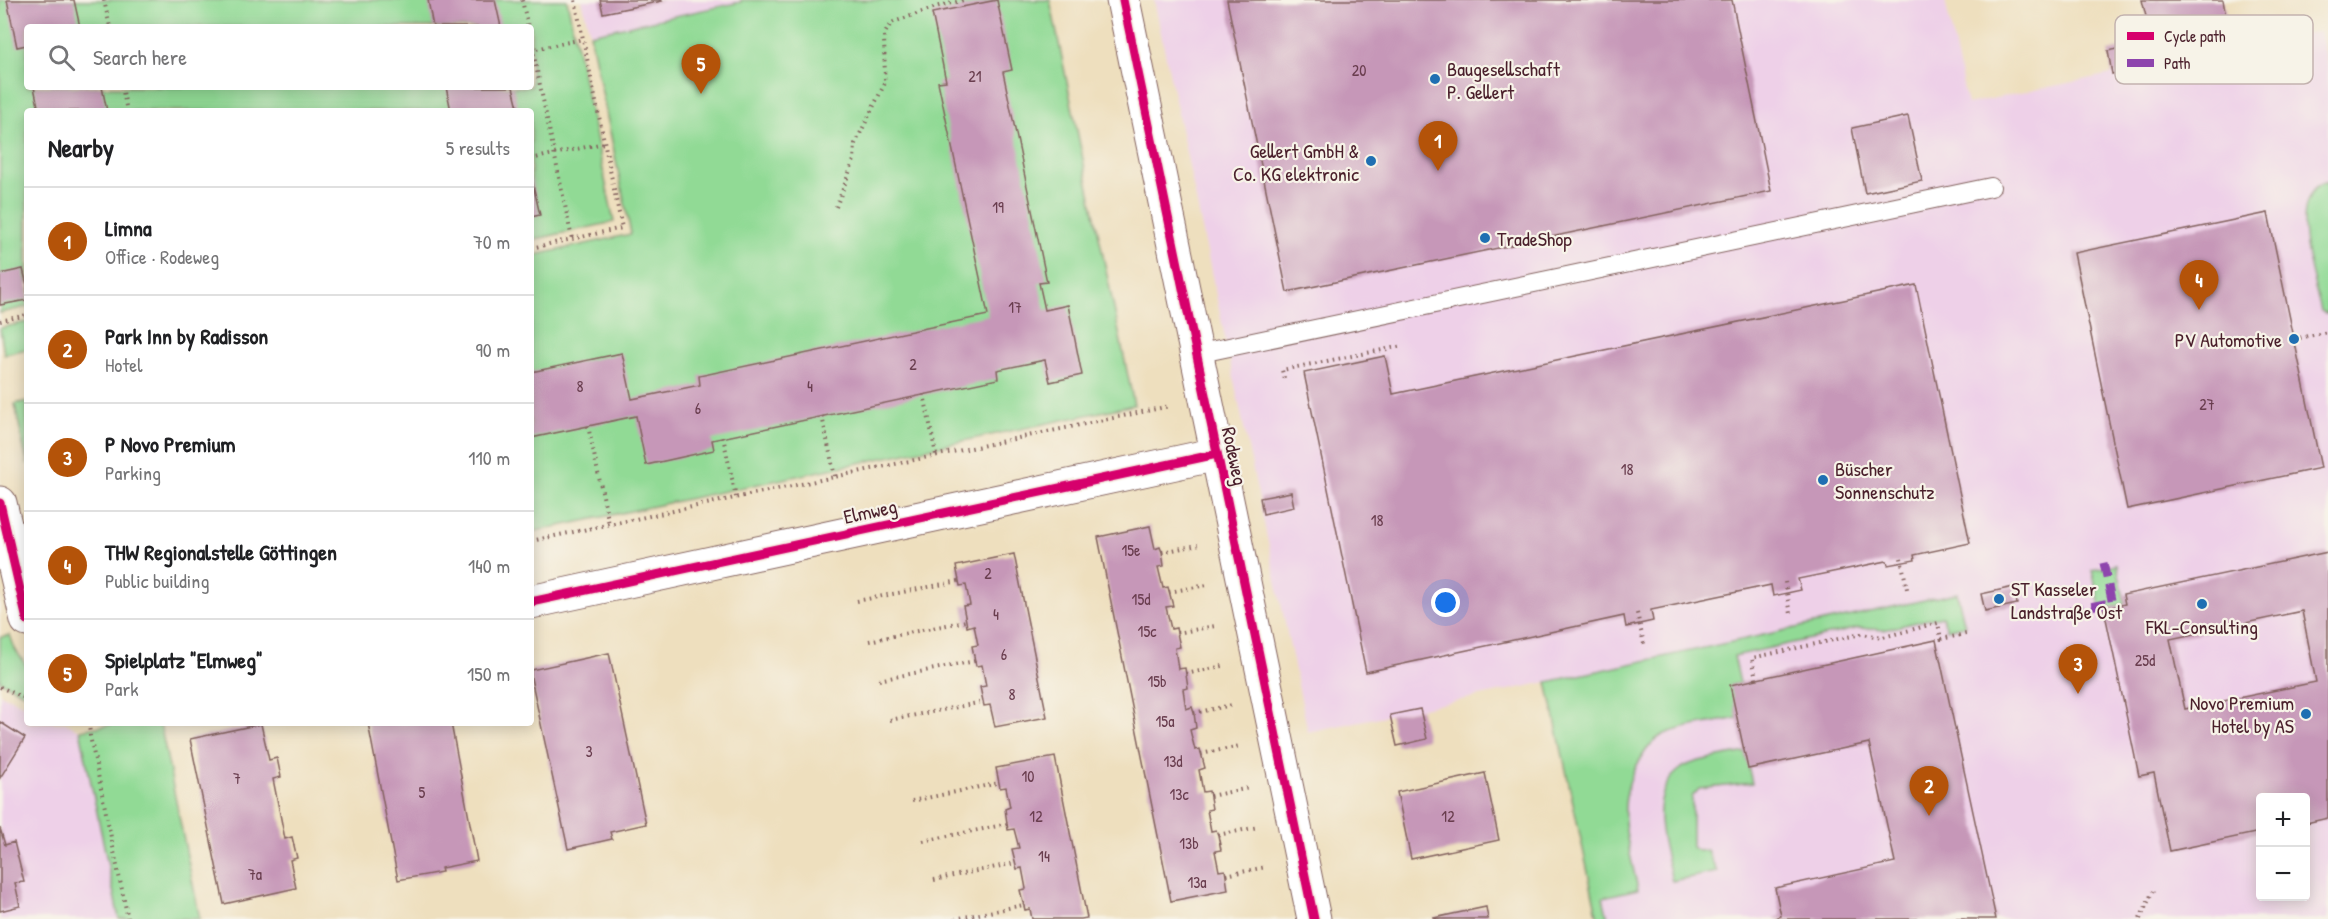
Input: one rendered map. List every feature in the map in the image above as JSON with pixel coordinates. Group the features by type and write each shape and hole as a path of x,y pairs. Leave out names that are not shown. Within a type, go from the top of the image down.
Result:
{"street":[{"name":"Rodeweg","path":"1123,0 1314,919"},
{"name":"Elmweg","path":"534,601 1217,454"},
{"path":"0,502 24,607"}],"lane":[{"path":"1196,354 1991,187"}],"path":[{"path":"104,0 109,24"},
{"path":"522,0 527,24"},
{"path":"534,247 622,228 575,0"},
{"path":"836,207 854,160 855,144 885,83 884,35 891,23 964,0"},
{"path":"534,50 583,39"},
{"path":"534,59 572,239"},
{"path":"123,90 126,108"},
{"path":"534,158 604,144"},
{"path":"0,321 24,316"},
{"path":"2294,339 2328,332"},
{"path":"1284,378 1282,370 1402,346"},
{"path":"924,394 936,455"},
{"path":"534,540 1205,398"},
{"path":"822,416 835,477"},
{"path":"588,426 609,524"},
{"path":"723,437 735,497"},
{"path":"1901,558 1907,589"},
{"path":"857,601 959,581"},
{"path":"1785,582 1791,614"},
{"path":"1637,613 1644,644"},
{"path":"869,641 966,621"},
{"path":"1756,679 1752,658 1861,634 1883,637 1938,623 1941,639 1966,634"},
{"path":"879,680 975,662"},
{"path":"0,687 24,698"},
{"path":"890,720 983,702"},
{"path":"89,726 128,919"},
{"path":"912,801 999,783"},
{"path":"923,841 1008,824"},
{"path":"934,880 1015,863"},
{"path":"2140,919 2153,891"},
{"path":"955,919 1023,905"}],"shaded area":[{"path":"582,0 741,0 742,2 590,34"},
{"path":"1154,0 1945,0 1967,104 2115,73 2115,84 2313,84 2313,32 2320,31 2328,66 2328,919 1598,919 1547,682 1308,732"},
{"path":"0,694 24,705 24,726 71,726 80,730 119,919 0,919"}],"green space":[{"path":"0,0 567,0 614,222 534,239 534,108 24,108 24,308 0,313"},
{"path":"741,0 1050,0 1134,405 534,531 534,255 631,234 590,34 741,2"},
{"path":"2328,182 2328,314 2321,311 2308,259 2304,219 2307,202 2314,189"},
{"path":"24,323 24,350 4,354 0,328"},
{"path":"24,402 24,449 15,404"},
{"path":"2117,564 2125,604 2101,610 2092,570"},
{"path":"1957,593 1965,626 1947,629 1942,616 1884,630 1859,628 1734,656 1740,683 1731,685 1738,718 1673,731 1653,742 1642,756 1632,776 1625,807 1627,839 1638,889 1603,897 1608,919 1598,919 1547,682"},
{"path":"10,635 15,649 24,662 24,693 0,681 0,637"},
{"path":"102,726 161,726 200,919 119,919 80,730"},
{"path":"1745,752 1752,783 1699,789 1692,797 1692,847 1698,851 1707,850 1717,872 1672,881 1660,821 1663,792 1670,779 1688,765"}],"building":[{"path":"7,0 74,0 79,24 24,24 24,46 17,47"},
{"path":"428,0 495,0 500,24 432,24"},
{"path":"600,0 661,0 662,1 603,13"},
{"path":"997,0 1012,70 1003,72 1047,282 1039,283 1045,310 1068,305 1082,375 1050,382 1045,360 997,370 998,379 712,440 714,450 646,465 636,416 534,437 534,371 622,353 632,399 700,385 699,376 988,315 938,82 946,81 932,13"},
{"path":"1227,0 1732,0 1771,191 1287,292"},
{"path":"2142,0 2223,0 2226,15 2146,15"},
{"path":"2115,50 2115,73 2112,74 2108,51"},
{"path":"35,90 103,90 106,108 38,108"},
{"path":"447,90 514,90 518,108 450,108"},
{"path":"1908,116 1922,181 1865,193 1852,128"},
{"path":"534,189 540,215 534,216"},
{"path":"2268,213 2321,468 2127,509 2074,253"},
{"path":"23,269 24,301 0,305 0,274"},
{"path":"1916,285 1970,543 1914,555 1915,560 1888,565 1887,561 1798,579 1801,590 1773,596 1771,585 1651,610 1653,621 1626,627 1624,616 1366,672 1304,373 1385,356 1393,394"},
{"path":"1291,492 1294,507 1263,514 1260,498"},
{"path":"1150,526 1155,549 1160,547 1162,552 1164,566 1158,567 1163,588 1168,587 1173,606 1166,607 1171,629 1176,628 1180,647 1175,648 1178,669 1185,668 1188,688 1183,689 1186,709 1192,707 1196,728 1190,730 1195,750 1200,749 1205,768 1199,770 1203,792 1209,791 1212,809 1207,810 1211,831 1216,830 1218,835 1221,850 1215,851 1219,871 1225,870 1228,890 1171,901 1098,537"},
{"path":"2328,552 2328,818 2310,822 2310,793 2256,793 2256,833 2170,851 2154,773 2139,776 2104,609 2125,604 2123,595","holes":["2302,611 2316,682 2185,709 2170,639"]},
{"path":"1014,554 1047,717 995,727 990,705 984,706 980,687 986,686 982,665 976,666 972,646 978,645 974,625 967,627 963,606 970,605 966,585 960,586 956,566"},
{"name":"ST Kasseler Landstraße Ost","path":"2014,587 2017,604 1985,611 1981,594"},
{"path":"1936,640 1996,919 1773,919 1781,916 1775,888 1895,862 1869,743 1748,769 1730,685"},
{"path":"609,653 646,824 610,832 612,839 568,849 534,692 534,669"},
{"path":"1420,709 1427,739 1397,746 1390,715"},
{"path":"0,722 25,738 0,778"},
{"path":"261,726 269,760 277,758 281,777 273,779 285,839 292,837 297,858 290,860 296,888 224,904 190,739"},
{"path":"369,726 452,726 477,861 441,868 442,872 398,880"},
{"path":"1055,757 1087,918 1032,919 1030,909 1025,910 1020,890 1026,889 1022,868 1017,869 1012,849 1019,848 1014,829 1008,830 1005,809 1010,807 1006,787 1000,788 996,768"},
{"path":"1485,773 1499,840 1411,859 1397,792"},
{"path":"0,828 5,845 14,842 24,882 15,883 20,906 0,911"},
{"path":"1486,907 1488,919 1434,918"}],"marked path":[{"path":"2069,611 2112,602 2102,556"}],"cycle path":[{"path":"1123,0 1314,919"},
{"path":"534,601 1217,454"},
{"path":"0,503 24,607"}],"place":[{"name":"Baugesellschaft P. Gellert","path":"1435,79"},
{"name":"Spielplatz \"Elmweg\"","path":"701,94"},
{"name":"Gellert GmbH & Co. KG elektronic","path":"1371,161"},
{"name":"Limna","path":"1438,171"},
{"name":"TradeShop","path":"1485,238"},
{"name":"THW Regionalstelle Göttingen","path":"2199,310"},
{"name":"PV Automotive","path":"2294,339"},
{"name":"Büscher Sonnenschutz","path":"1823,480"},
{"name":"ST Kasseler Landstraße Ost","path":"1999,599"},
{"name":"FKL-Consulting","path":"2202,604"},
{"name":"P Novo Premium","path":"2078,694"},
{"name":"Novo Premium Hotel by AS","path":"2306,714"},
{"name":"Park Inn by Radisson","path":"1929,816"}]}
